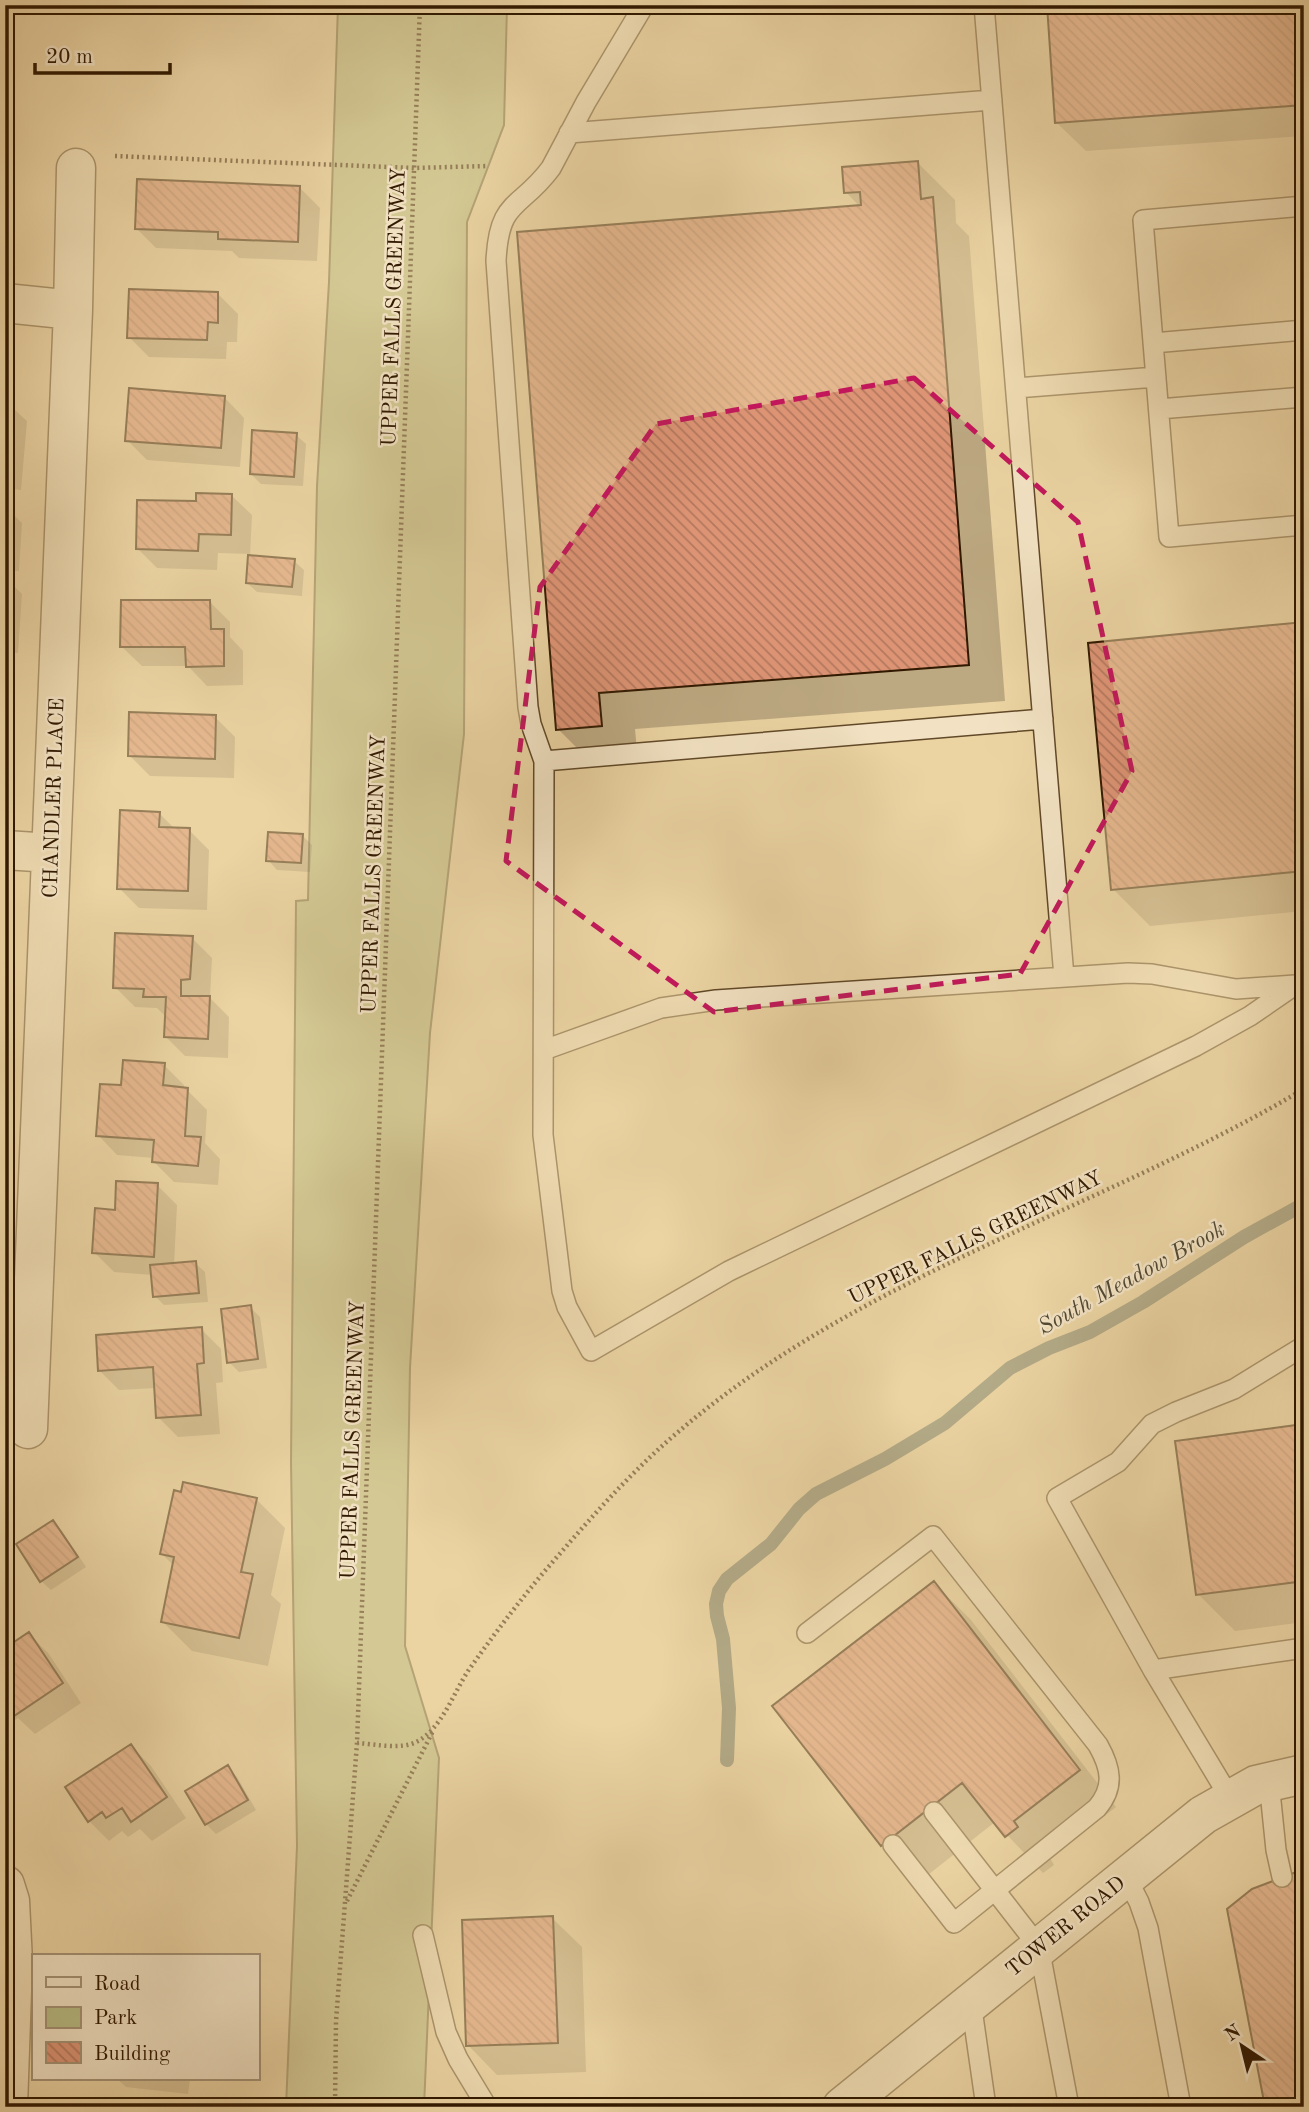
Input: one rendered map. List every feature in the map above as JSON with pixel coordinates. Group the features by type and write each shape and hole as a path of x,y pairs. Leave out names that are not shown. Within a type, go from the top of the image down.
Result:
{"street":[{"name":"CHANDLER PLACE","path":"28,1429 74,310 76,168"},
{"path":"5,303 74,310"},
{"path":"5,850 51,853"},
{"name":"TOWER ROAD","path":"842,2107 1203,1815 1256,1785 1286,1778"},
{"path":"5,1885 10,1901 13,1941 8,2107"}],"lane":[{"path":"644,5 544,178 512,206 505,216 500,228 496,261 527,708 544,761 545,1156 562,1291 567,1307 591,1350 729,1271 1196,1046 1299,985"},
{"path":"984,5 1064,977"},
{"path":"569,133 992,100"},
{"path":"1304,206 1143,220 1169,537 1304,525"},
{"path":"1153,343 1304,330"},
{"path":"1016,388 1156,377"},
{"path":"1159,409 1304,397"},
{"path":"544,761 1043,719"},
{"path":"544,1050 636,1016 687,1004 1064,977 1152,974 1236,989 1299,985"},
{"path":"1230,1798 1153,1670 1057,1498 1118,1462 1144,1431 1163,1417 1220,1396 1304,1346"},
{"path":"807,1633 933,1536 1107,1760 1110,1784 1103,1802 954,1923 893,1845"},
{"path":"1153,1670 1304,1648"},
{"path":"1282,1877 1276,1850 1286,1778"},
{"path":"934,1812 1039,1947 1069,2107"},
{"path":"1126,1877 1149,1928 1181,2107"},
{"path":"423,1935 446,2032 458,2059 487,2107"},
{"path":"971,2002 986,2107"}],"path":[{"name":"UPPER FALLS GREENWAY","path":"335,2107 336,2021 357,1743 420,5"},
{"path":"76,168 94,156 414,168 488,166"},
{"name":"UPPER FALLS GREENWAY","path":"346,1903 435,1727 466,1674 504,1621 570,1542 645,1462 684,1427 724,1395 813,1336 908,1283 992,1241 1219,1137 1304,1089"},
{"name":"UPPER FALLS GREENWAY","path":"357,1743 412,1744 435,1727"}],"highlighted area":[{"path":"914,378 1078,522 1132,771 1020,974 714,1012 506,861 540,587 656,424"}],"green space":[{"path":"338,5 507,5 504,125 467,222 464,734 430,1033 410,1368 405,1646 439,1758 424,2107 286,2107 297,1846 291,1462 296,901 308,900 317,486 329,282"}],"building":[{"path":"1047,5 1304,5 1304,105 1055,123"},
{"path":"918,161 921,199 933,197 969,665 599,693 602,726 556,730 517,232 861,205 860,192 844,193 842,167"},
{"path":"137,179 300,186 298,242 218,239 218,232 135,229"},
{"path":"129,289 218,292 218,323 208,322 207,340 127,338"},
{"path":"129,388 225,396 221,448 125,441"},
{"path":"252,430 297,433 294,477 250,474"},
{"path":"196,493 232,494 231,535 199,534 198,551 136,549 137,500 196,501"},
{"path":"248,555 295,559 292,587 246,583"},
{"path":"121,600 210,600 211,629 224,629 224,666 186,667 185,647 120,647"},
{"path":"1304,622 1304,871 1111,890 1088,643"},
{"path":"129,712 216,715 215,759 128,756"},
{"path":"120,810 160,812 159,827 190,828 188,891 117,889"},
{"path":"268,832 303,834 301,863 266,861"},
{"path":"115,933 193,936 190,979 181,980 181,996 210,996 208,1039 164,1037 166,997 143,997 144,989 113,988"},
{"path":"123,1060 165,1063 163,1085 188,1088 185,1136 201,1137 198,1166 152,1162 154,1140 96,1136 100,1084 121,1085"},
{"path":"116,1181 158,1183 154,1257 92,1253 95,1208 115,1210"},
{"path":"196,1261 199,1293 153,1297 150,1265"},
{"path":"251,1305 258,1359 227,1363 221,1309"},
{"path":"202,1327 204,1363 197,1364 201,1415 156,1418 153,1367 98,1371 96,1335"},
{"path":"1304,1424 1304,1581 1196,1595 1175,1441"},
{"path":"183,1482 257,1498 241,1572 253,1574 239,1638 161,1622 174,1557 160,1554 174,1490 181,1492"},
{"path":"53,1520 78,1557 40,1582 16,1544"},
{"path":"934,1581 1080,1770 1014,1821 1018,1827 1005,1837 962,1783 881,1846 772,1706"},
{"path":"29,1632 63,1683 14,1716 5,1703 5,1648"},
{"path":"131,1744 167,1797 131,1822 122,1808 106,1818 102,1812 88,1822 65,1787"},
{"path":"228,1765 248,1800 205,1825 185,1791"},
{"path":"1304,1869 1304,2107 1265,2107 1227,1909 1252,1889"},
{"path":"553,1916 558,2043 466,2046 462,1920"}],"waterway":[{"name":"South Meadow Brook","path":"727,1760 729,1708 723,1639 717,1616 719,1591 727,1579 771,1544 799,1509 816,1494 885,1459 945,1423 1010,1368 1049,1348 1090,1332 1143,1302 1244,1237 1304,1204"}]}
